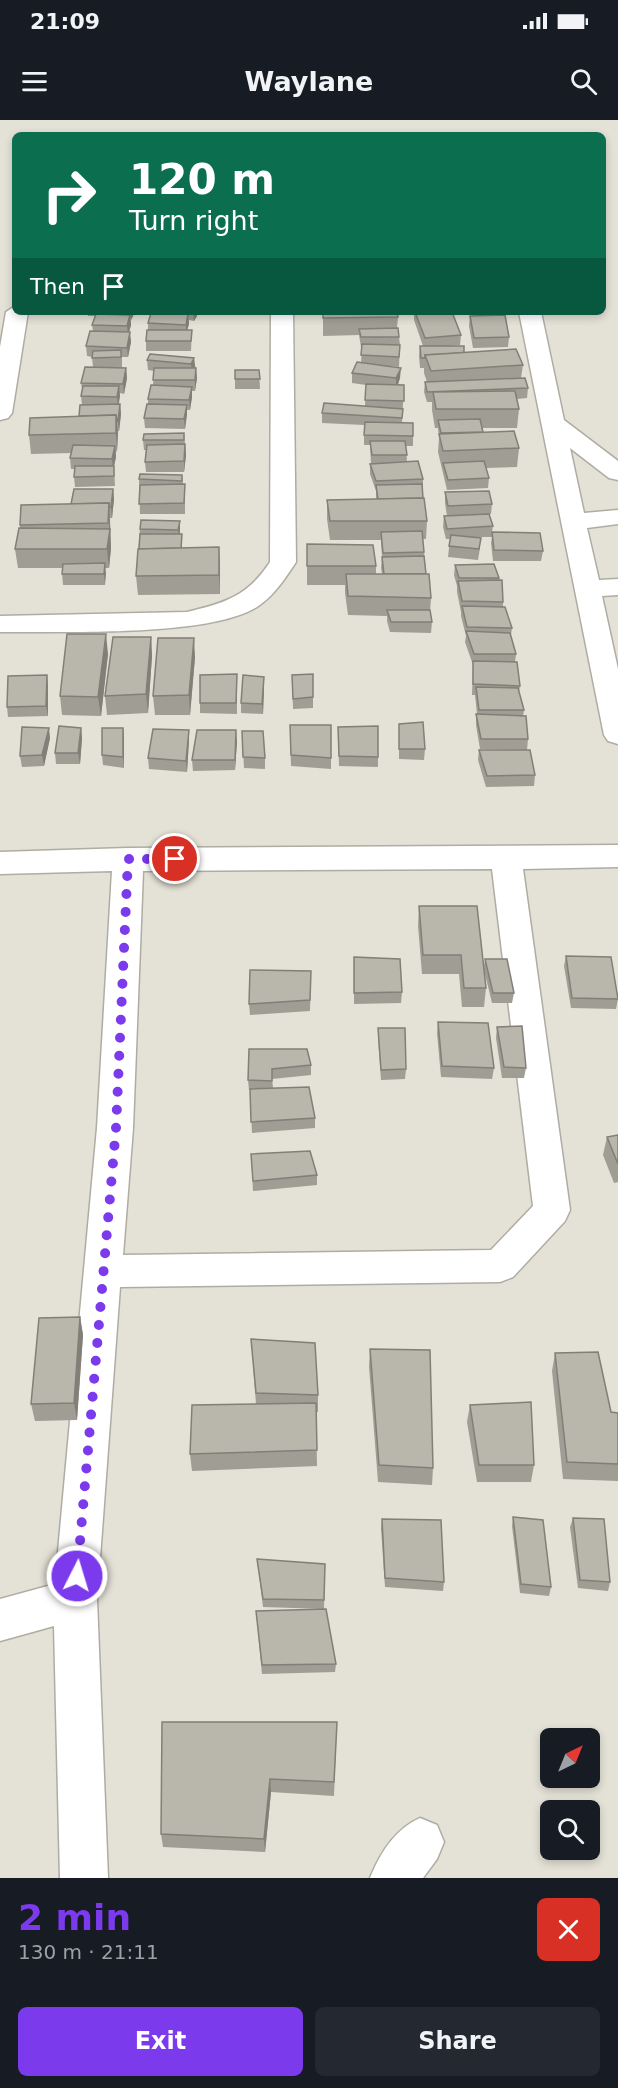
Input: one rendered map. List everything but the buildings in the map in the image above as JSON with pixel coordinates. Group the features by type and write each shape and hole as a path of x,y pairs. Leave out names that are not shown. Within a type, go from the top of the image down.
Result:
{"street":[{"path":"0,413 16,315"},
{"path":"0,624 187,620 251,600 272,579 283,562 282,315"},
{"path":"531,315 618,735"},
{"path":"553,423 618,472"},
{"path":"573,522 618,517"},
{"path":"588,589 618,587"},
{"path":"0,863 128,859 506,860 618,856"},
{"path":"84,1878 75,1599 116,1128 128,859"},
{"path":"104,1271 500,1266 552,1210 506,860"},
{"path":"0,1620 75,1599"}],"route":[{"path":"77,1576 116,1128 128,859 175,859"}]}
